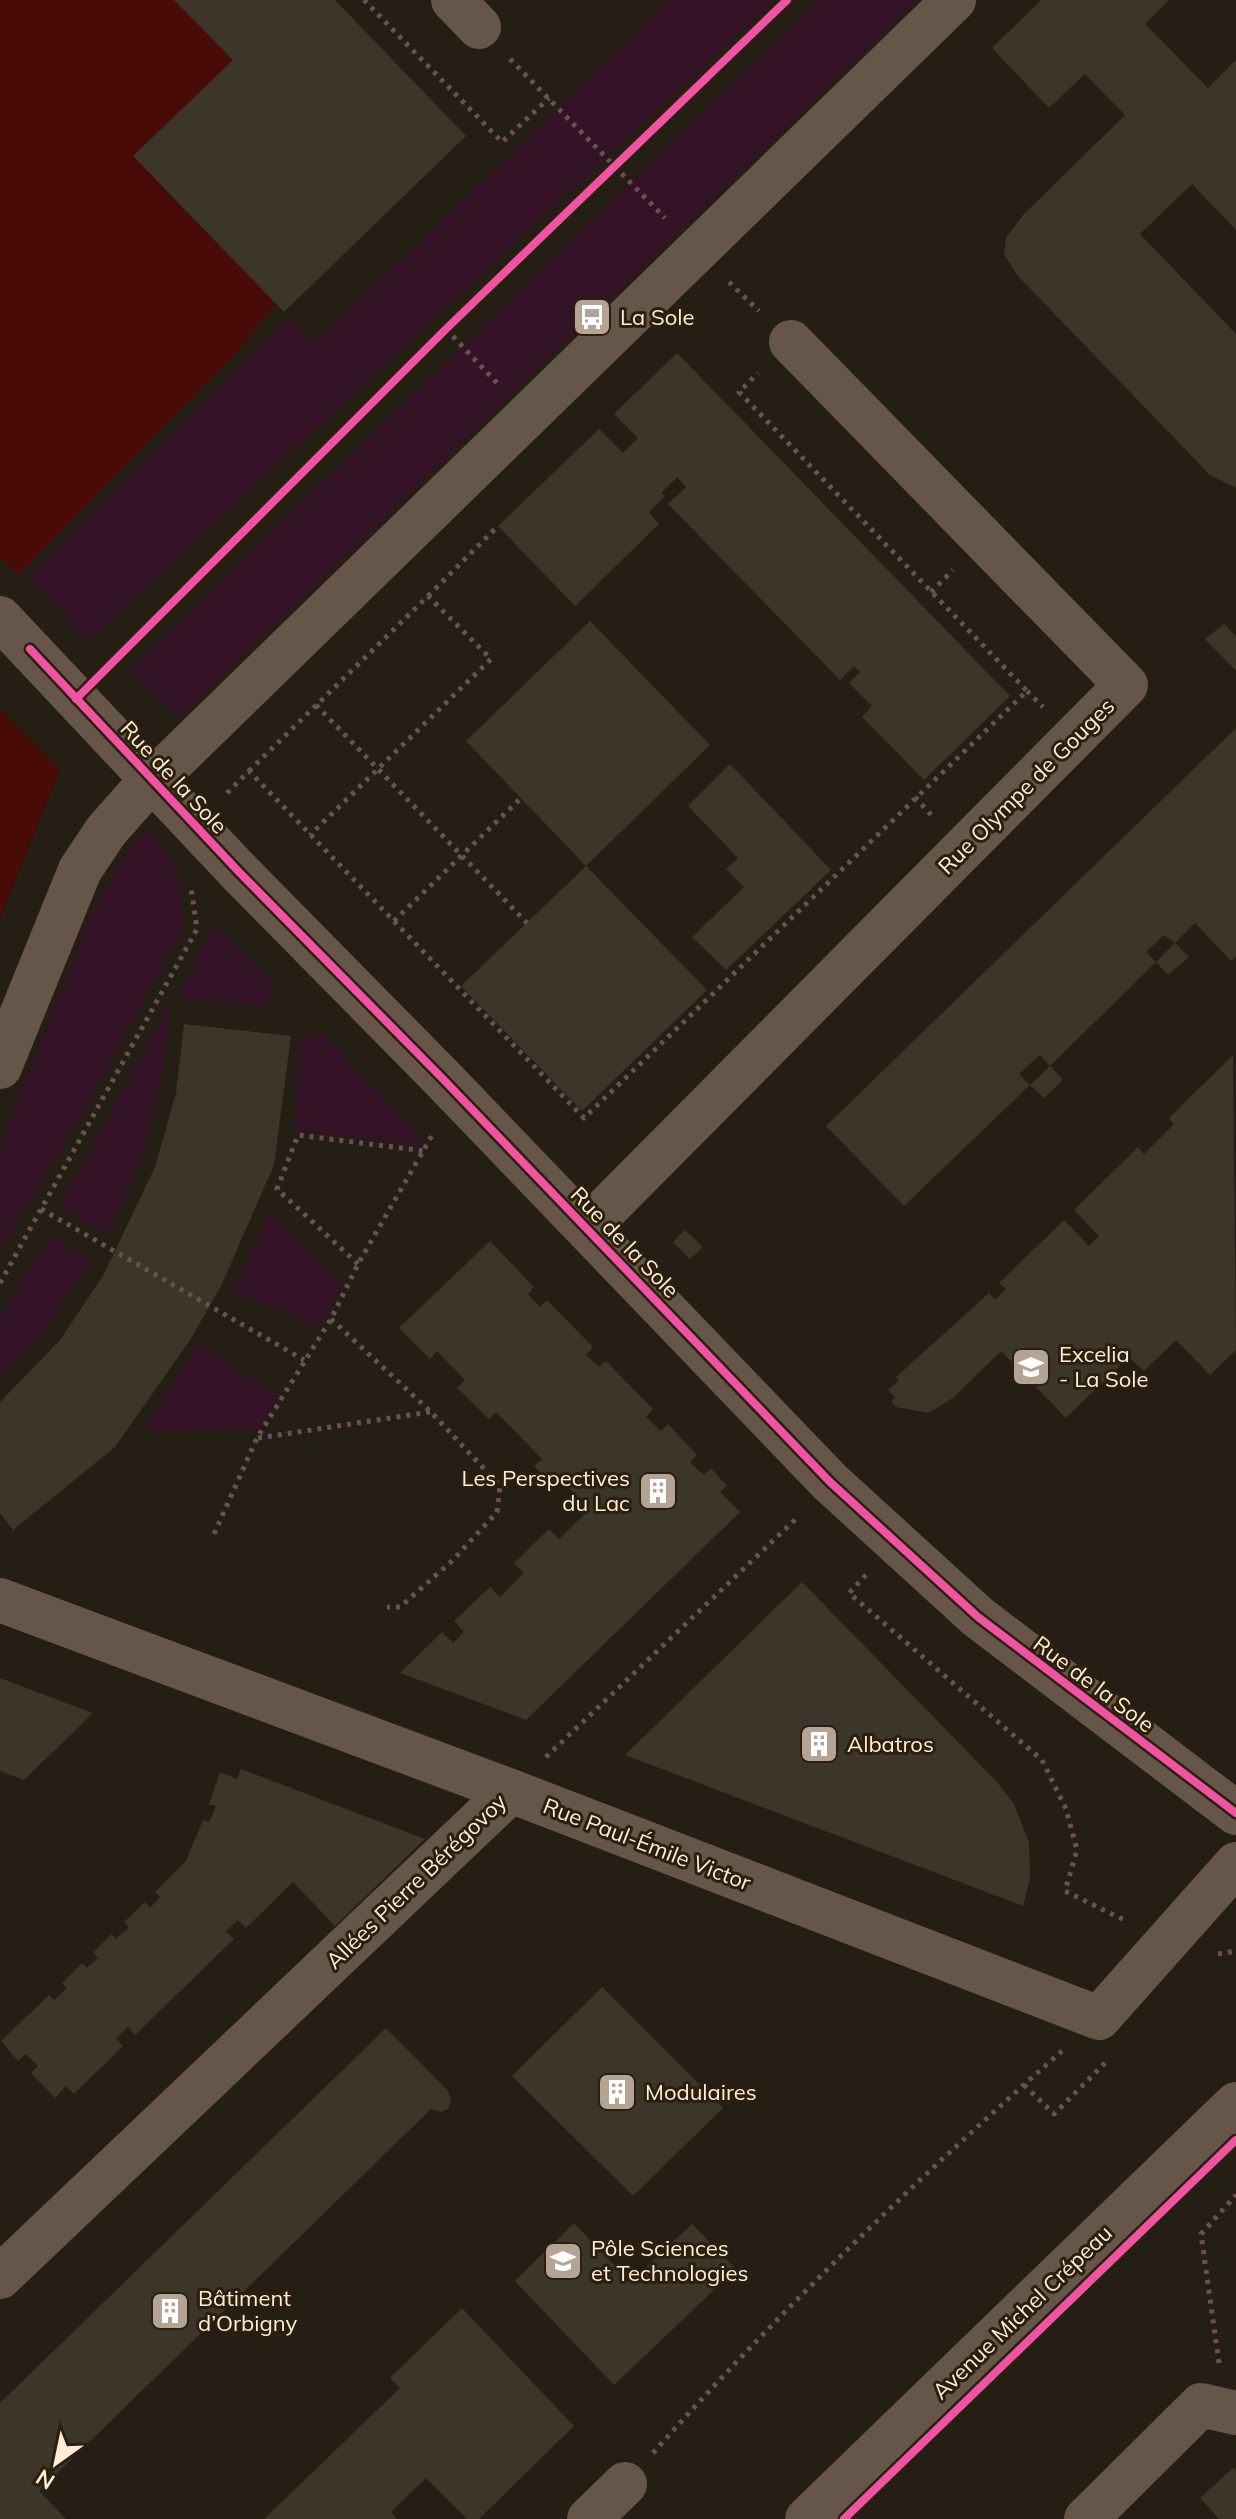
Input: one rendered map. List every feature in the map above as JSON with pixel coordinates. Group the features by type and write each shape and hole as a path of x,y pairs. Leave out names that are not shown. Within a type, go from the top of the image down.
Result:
{"street":[{"path":"0,1067 80,870 106,831 153,781 954,0"},
{"name":"Rue Olympe de Gouges","path":"587,1228 1126,685 791,342"},
{"name":"Rue de la Sole","path":"0,618 194,824 830,1482 978,1617 1236,1813"},
{"name":"Rue Paul-Émile Victor","path":"0,1600 511,1791 1099,2018"},
{"name":"Allées Pierre Bérégovoy","path":"0,2277 511,1791"},
{"path":"1099,2018 1236,1864"},
{"name":"Avenue Michel Crépeau","path":"807,2519 1236,2104"},
{"path":"1086,2519 1218,2409"},
{"path":"589,2519 625,2484"}],"path":[{"path":"364,0 502,142 549,98"},
{"path":"249,771 584,1118 1027,691 739,392 791,342 612,166 466,13"},
{"path":"601,177 623,156"},
{"path":"435,340 457,318"},
{"path":"446,329 528,416"},
{"path":"0,1283 197,929 185,851 194,824 498,526"},
{"path":"310,835 491,659 428,596"},
{"path":"316,705 527,923"},
{"path":"394,921 521,798"},
{"path":"214,1534 257,1438 331,1319 358,1264 457,1094"},
{"path":"358,1264 277,1189 298,1135 424,1151"},
{"path":"41,1209 304,1360"},
{"path":"331,1319 431,1412 500,1486 497,1512 453,1560 400,1607 387,1607"},
{"path":"257,1438 431,1412"},
{"path":"870,1571 849,1593 1042,1760 1066,1809 1077,1850 1065,1891 1168,1941"},
{"path":"625,2484 811,2286 972,2130 1099,2018"},
{"path":"1218,2409 1221,2375 1201,2234 1236,2195"}],"shaded area":[{"path":"0,0 174,0 233,60 134,157 276,304 236,353 18,575 0,557"},
{"path":"670,0 775,0 88,641 30,578 289,319 315,344"},
{"path":"819,0 917,0 179,717 130,670"},
{"path":"0,708 60,770 0,919"},
{"path":"146,827 165,852 177,876 182,902 181,932 86,1107 0,1250 0,1150 18,1097 76,957 83,928 128,851"},
{"path":"216,928 274,984 267,1007 179,997 211,929"},
{"path":"170,1003 163,1064 151,1122 133,1178 105,1233 59,1208"},
{"path":"323,1034 426,1144 294,1131 300,1038"},
{"path":"269,1211 343,1287 318,1326 230,1289 242,1271"},
{"path":"50,1236 91,1260 42,1333 0,1375 0,1318"},
{"path":"198,1344 278,1396 262,1429 143,1431"}],"building":[{"path":"174,0 335,0 466,136 284,312 133,156 233,60"},
{"path":"1041,0 1169,0 1145,24 1208,88 1236,60 1236,230 1192,184 1140,234 1236,334 1236,488 1210,475 1017,275 1004,254 1006,238 1023,215 1125,115 1085,74 1049,108 992,48"},
{"path":"677,353 1010,696 924,780 862,717 872,706 849,683 860,672 854,666 840,680 668,504 686,487 677,477 661,493 665,496 649,512 659,524 575,606 498,526 599,429 623,453 638,438 614,414"},
{"path":"590,621 710,745 586,866 466,741"},
{"path":"1224,624 1236,636 1236,671 1205,639"},
{"path":"1236,728 1236,957 1231,961 1195,923 1175,943 1164,935 1146,952 1156,962 1050,1066 1040,1055 1019,1074 1030,1085 904,1206 826,1126"},
{"path":"730,764 831,870 726,970 692,937 744,887 726,869 738,858 688,806"},
{"path":"586,866 707,990 582,1111 461,986"},
{"path":"1175,943 1189,957 1168,975 1156,962"},
{"path":"184,1024 291,1036 274,1165 221,1286 190,1340 115,1447 13,1530 0,1513 0,1402 60,1340 103,1276 155,1167 176,1093"},
{"path":"1233,1055 1236,1350 1210,1375 1176,1340 1144,1371 1129,1357 1066,1418 1001,1351 953,1398 929,1413 896,1407 891,1402 895,1397 888,1390 899,1380 896,1377 989,1293 995,1300 1006,1289 999,1283 1064,1220 1089,1246 1099,1236 1074,1210 1138,1147 1144,1154 1174,1124 1169,1118"},
{"path":"1050,1066 1063,1080 1044,1098 1030,1085"},
{"path":"685,1230 703,1247 690,1259 673,1242"},
{"name":"Les Perspectives du Lac","path":"490,1241 534,1287 528,1294 540,1307 547,1300 593,1347 586,1355 599,1367 606,1361 653,1409 646,1417 661,1431 668,1424 697,1455 690,1462 704,1475 711,1468 727,1486 720,1492 740,1512 526,1720 400,1673 442,1632 453,1643 464,1632 454,1621 490,1587 500,1597 524,1573 514,1563 549,1529 559,1539 590,1509 559,1478 552,1485 534,1466 542,1459 496,1412 489,1419 457,1388 465,1380 437,1351 430,1359 399,1328"},
{"name":"Albatros","path":"802,1582 997,1782 1014,1804 1029,1842 1030,1879 1023,1906 625,1755"},
{"path":"0,1678 93,1713 24,1780 0,1771"},
{"path":"241,1769 425,1839 335,1926 293,1882 246,1928 238,1920 226,1931 234,1939 135,2035 128,2027 116,2038 123,2046 74,2094 66,2086 55,2098 31,2073 38,2066 26,2054 18,2061 1,2041 49,1995 54,2000 67,1988 62,1983 82,1963 87,1968 98,1958 93,1952 112,1934 116,1939 129,1927 124,1922 145,1902 150,1908 160,1897 155,1892 186,1861 203,1820 209,1822 216,1806 209,1804 220,1772 237,1779"},
{"name":"Modulaires","path":"602,1987 723,2108 633,2196 512,2076"},
{"name":"Bâtiment d’Orbigny","path":"386,2028 448,2091 451,2101 448,2109 441,2112 431,2109 39,2491 66,2519 0,2519 0,2403"},
{"path":"574,2223 630,2282 692,2224 736,2269 614,2385 515,2281"},
{"path":"462,2308 574,2426 479,2519 467,2519 426,2478 391,2512 397,2519 264,2519 400,2388 390,2378"},
{"path":"1233,2468 1236,2471 1236,2519 1219,2519 1200,2498"}],"cycle path":[{"path":"76,699 446,329 787,0"},
{"path":"30,649 239,872 442,1078 830,1482 978,1617 1236,1813"},
{"path":"844,2519 1236,2140"}],"place":[{"name":"La Sole","path":"592,317"},
{"name":"Excelia - La Sole","path":"1031,1367"},
{"name":"Les Perspectives du Lac","path":"658,1491"},
{"name":"Albatros","path":"819,1744"},
{"name":"Modulaires","path":"617,2092"},
{"name":"Pôle Sciences et Technologies","path":"563,2261"},
{"name":"Bâtiment d’Orbigny","path":"170,2311"}]}
